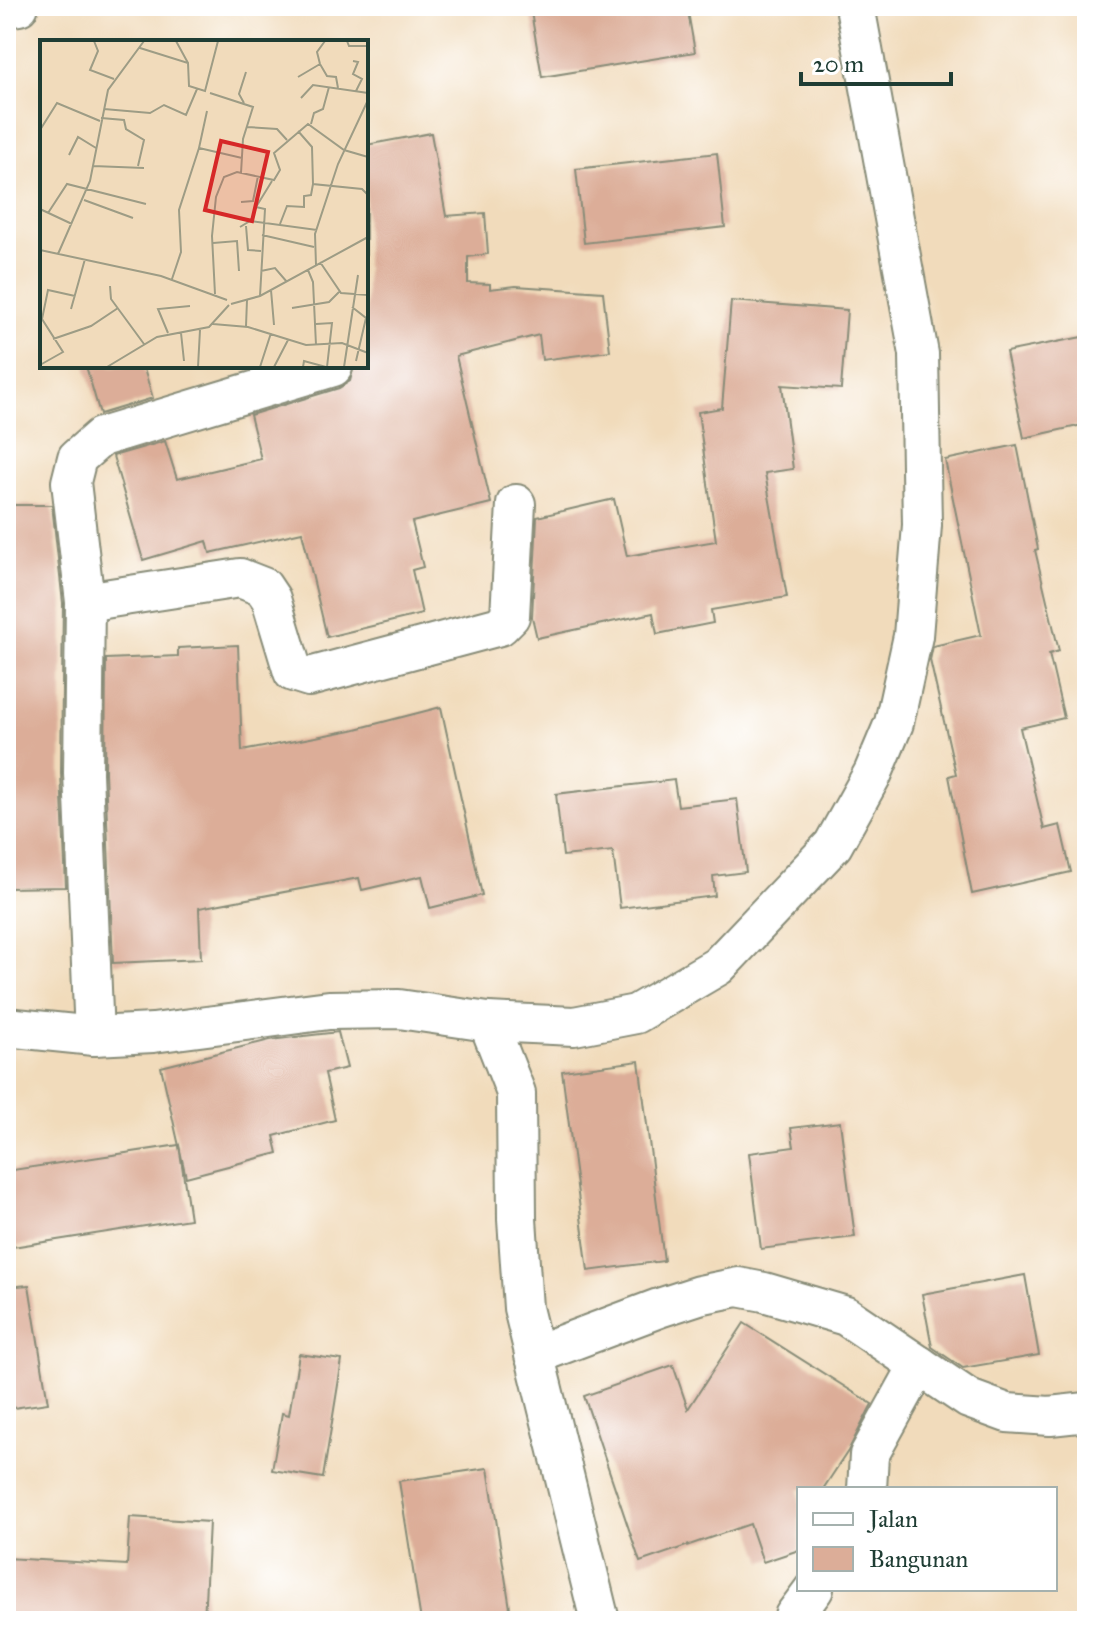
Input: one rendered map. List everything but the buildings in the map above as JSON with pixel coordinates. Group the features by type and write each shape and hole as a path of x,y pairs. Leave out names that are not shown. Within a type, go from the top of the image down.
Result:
{"street":[{"path":"6,8 19,6"},
{"path":"6,1027 94,1036 153,1033 329,1010 399,1009 488,1022 574,1026 636,1014 718,966 833,845 873,773 894,723 913,636 922,525 919,354 855,6"},
{"path":"94,1036 83,773 85,602 71,482 77,458 101,437 330,368"},
{"path":"85,602 240,578 263,587 271,599 293,672 309,677 500,626 510,616 516,504"},
{"path":"488,1022 516,1093 517,1219 523,1308 600,1621"},
{"path":"534,1355 659,1308 738,1287 846,1316 969,1399 1007,1413 1050,1416 1087,1412"},
{"path":"867,1487 869,1455 919,1365"}]}
